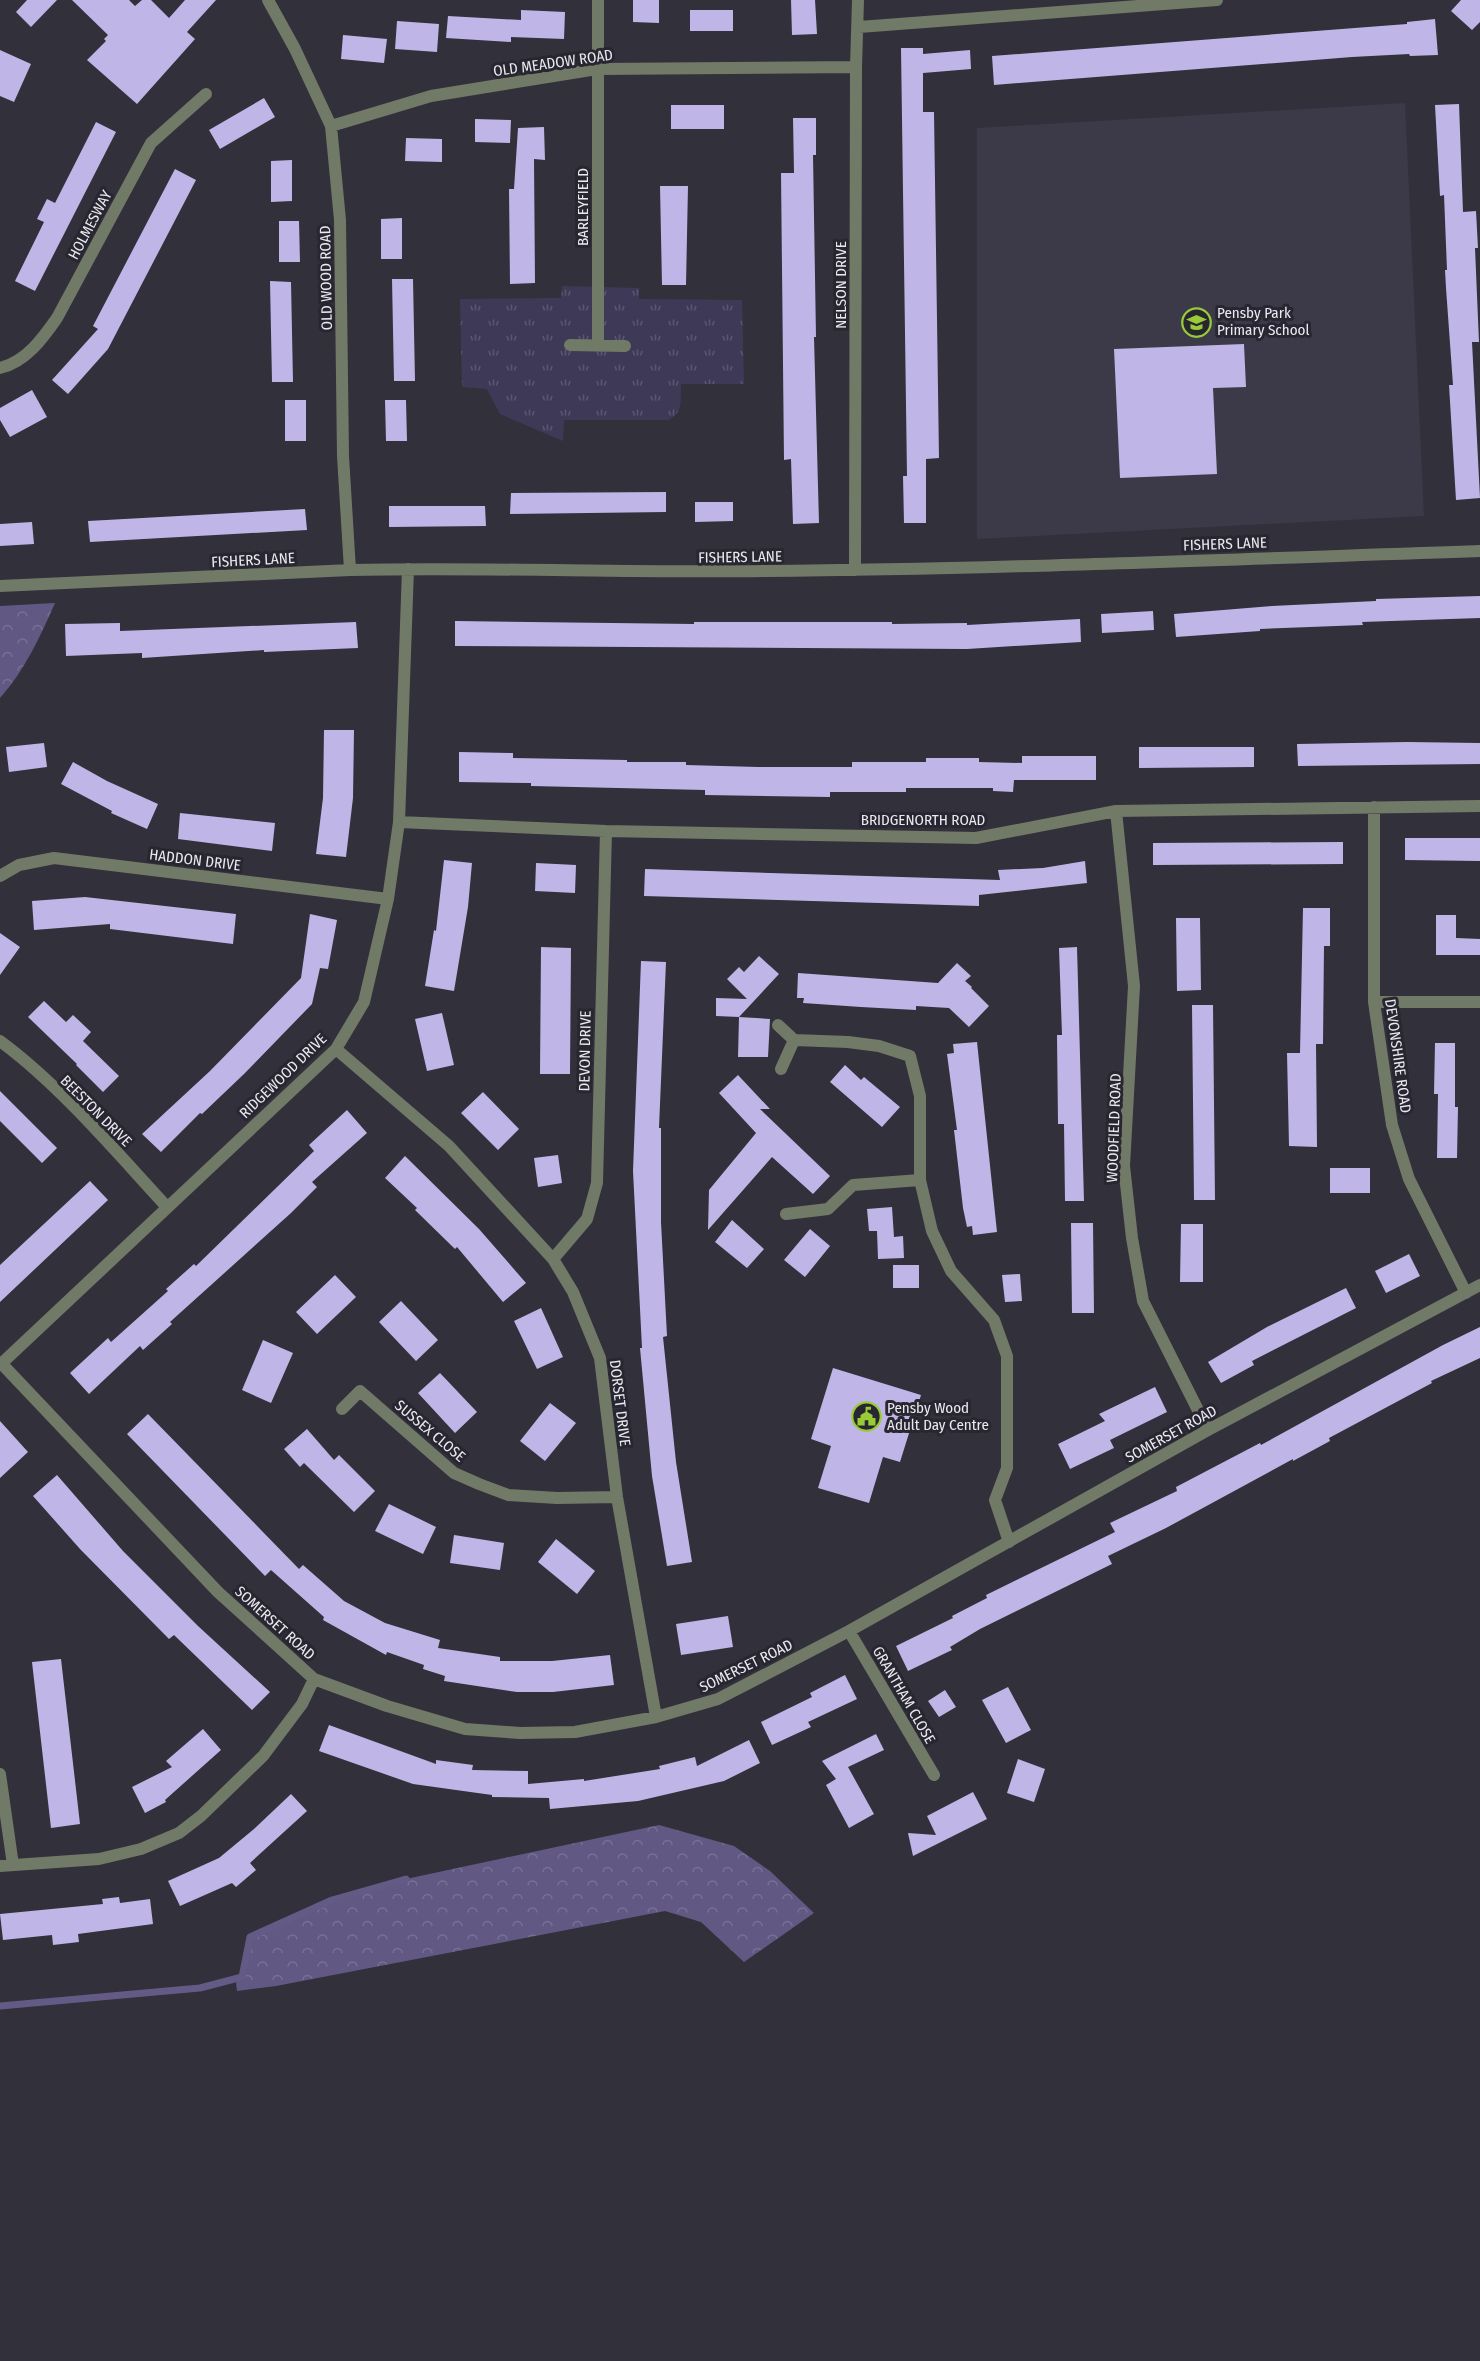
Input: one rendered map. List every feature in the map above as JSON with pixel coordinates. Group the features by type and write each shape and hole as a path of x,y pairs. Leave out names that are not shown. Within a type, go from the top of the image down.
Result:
{"street":[{"name":"OLD WOOD ROAD","path":"268,0 295,49 331,126 340,220 343,456 350,570"},
{"name":"BARLEYFIELD","path":"598,0 598,344"},
{"name":"NELSON DRIVE","path":"855,570 858,0"},
{"path":"859,27 1217,0"},
{"name":"OLD MEADOW ROAD","path":"331,126 431,96 597,69 856,67"},
{"name":"HOLMESWAY","path":"0,368 9,366 39,344 57,318 151,143 206,94"},
{"path":"570,345 626,346"},
{"name":"FISHERS LANE","path":"0,586 350,570 632,573 855,570 1480,551"},
{"name":"RIDGEWOOD DRIVE","path":"1,1364 336,1049 364,1002 388,899 399,822 408,569"},
{"name":"BRIDGENORTH ROAD","path":"399,822 606,831 976,838 1116,811 1480,806"},
{"name":"DEVONSHIRE ROAD","path":"1374,807 1374,1002 1392,1125 1409,1179 1466,1293"},
{"name":"WOODFIELD ROAD","path":"1116,811 1134,986 1124,1166 1132,1238 1143,1301 1208,1430"},
{"name":"DEVON DRIVE","path":"553,1259 587,1219 597,1183 606,831"},
{"name":"HADDON DRIVE","path":"0,876 19,866 54,858 388,899"},
{"path":"1374,1002 1480,1002"},
{"path":"778,1025 794,1040 848,1042 879,1046 910,1056 920,1096 920,1179 932,1231 951,1271 994,1320 1007,1356 1007,1468 995,1500 1009,1542"},
{"path":"781,1069 794,1040"},
{"name":"BEESTON DRIVE","path":"0,1041 17,1054 88,1122 167,1207"},
{"name":"DORSET DRIVE","path":"336,1049 448,1146 553,1259 578,1303 600,1358 617,1497 656,1717"},
{"path":"786,1214 828,1209 853,1185 920,1179"},
{"name":"SOMERSET ROAD","path":"1,1364 218,1592 314,1679 387,1706 465,1729 520,1733 575,1732 656,1717 718,1699 849,1631 1208,1430 1480,1285"},
{"name":"SUSSEX CLOSE","path":"342,1409 360,1391 454,1473 508,1495 557,1498 617,1497"},
{"name":"GRANTHAM CLOSE","path":"849,1631 934,1775"},
{"path":"0,1774 6,1866 99,1859 141,1849 179,1833 201,1816 263,1756 302,1704 314,1679"}],"shaded area":[{"name":"Pensby Park Primary School","path":"1405,103 1424,516 977,539 977,128"}],"green space":[{"path":"562,286 639,288 639,299 742,300 744,384 681,384 679,410 668,420 564,420 563,441 500,414 487,389 462,387 460,299 561,298"},
{"path":"55,603 38,641 0,698 0,606"},
{"path":"659,1825 734,1846 770,1871 814,1913 744,1962 701,1922 665,1911 276,1986 237,1991 236,1983 242,1977 250,1937 332,1900 406,1879"}],"building":[{"path":"27,0 57,0 31,27 16,12"},
{"path":"72,0 129,0 135,6 142,0 151,0 169,18 185,0 216,0 187,32 195,39 137,104 87,60 106,41 104,39 108,35"},
{"path":"633,0 659,0 659,23 633,22"},
{"path":"791,0 815,0 817,34 792,35"},
{"path":"1461,0 1480,0 1480,22 1472,30 1451,11"},
{"path":"521,10 565,12 564,39 511,37 511,42 446,38 448,16 521,20"},
{"path":"690,10 733,10 733,31 690,31"},
{"path":"1435,19 1438,55 1352,57 994,85 992,56 1407,24 1407,22"},
{"path":"397,21 439,24 437,52 395,49"},
{"path":"343,35 387,39 384,63 341,59"},
{"path":"901,48 923,48 923,54 970,50 971,69 923,73 923,112 934,112 939,458 926,459 926,523 904,523 903,476 907,476"},
{"path":"0,50 31,64 14,102 0,96"},
{"path":"264,98 275,117 220,149 209,130"},
{"path":"1459,104 1463,212 1476,211 1478,248 1475,248 1479,342 1472,342 1480,498 1456,500 1449,385 1453,385 1445,270 1447,270 1444,195 1440,196 1435,105"},
{"path":"671,105 724,105 724,129 671,129"},
{"path":"793,118 816,118 816,155 813,155 816,337 814,337 819,523 793,524 791,459 784,460 781,173 794,173"},
{"path":"475,119 511,120 510,143 475,142"},
{"path":"96,122 116,132 35,291 15,281 44,222 37,219 47,199 55,203"},
{"path":"544,127 545,160 534,159 535,283 510,284 509,189 514,189 518,128"},
{"path":"406,138 442,139 442,162 405,161"},
{"path":"292,160 292,201 271,202 271,161"},
{"path":"175,169 196,180 108,349 68,394 52,380 98,329 93,326"},
{"path":"660,186 688,186 686,285 662,285"},
{"path":"402,218 402,259 381,259 381,219"},
{"path":"279,221 299,221 300,262 279,262"},
{"path":"392,279 413,279 415,381 394,381"},
{"path":"270,281 291,282 293,382 272,382"},
{"path":"1244,344 1246,387 1213,388 1217,474 1120,478 1114,349"},
{"path":"32,390 47,417 10,437 0,420 0,408"},
{"path":"285,400 306,400 306,441 285,441"},
{"path":"385,400 406,400 407,441 386,441"},
{"path":"666,492 666,512 510,514 511,493"},
{"path":"695,502 733,502 733,521 695,522"},
{"path":"389,506 485,506 486,526 389,527"},
{"path":"305,509 307,530 90,542 88,521"},
{"path":"32,522 34,544 0,546 0,524"},
{"path":"1480,596 1480,618 1362,622 1363,625 1260,629 1260,631 1176,637 1174,614 1376,601 1376,599"},
{"path":"1153,611 1154,630 1102,633 1101,614"},
{"path":"1080,619 1081,642 967,649 455,646 455,621 694,624 694,622 892,622 892,624 967,623 967,625"},
{"path":"356,622 358,648 264,652 264,650 142,658 142,653 66,656 65,624 120,623 120,631"},
{"path":"324,730 354,730 353,798 346,857 316,854 323,798"},
{"path":"44,743 47,767 9,772 6,747"},
{"path":"1480,743 1480,764 1298,766 1297,744"},
{"path":"1139,747 1254,747 1254,767 1139,768"},
{"path":"459,752 513,753 513,758 686,762 686,765 758,767 852,767 852,762 926,762 926,758 979,758 979,762 1022,763 1022,756 1096,756 1096,780 1014,780 1013,792 993,791 993,788 906,788 906,792 830,792 830,797 705,795 705,790 459,782"},
{"path":"73,762 107,781 158,804 147,829 111,813 112,811 61,784"},
{"path":"180,813 275,823 272,851 178,839"},
{"path":"1405,838 1480,838 1480,861 1405,860"},
{"path":"1343,842 1343,864 1153,865 1153,843"},
{"path":"444,860 472,863 468,907 454,991 425,986 434,930 436,931"},
{"path":"1085,861 1087,883 979,895 979,906 644,896 645,869 1000,880 998,870 1043,868"},
{"path":"536,863 576,865 575,893 535,891"},
{"path":"85,897 236,914 233,944 110,929 110,924 34,930 32,901"},
{"path":"1303,908 1330,908 1330,946 1324,946 1323,1044 1316,1044 1317,1147 1289,1146 1287,1053 1300,1053"},
{"path":"310,914 337,920 328,969 320,968 312,1004 244,1074 161,1152 142,1134 210,1071 301,978"},
{"path":"1436,915 1456,915 1456,938 1480,939 1480,955 1436,955"},
{"path":"1176,918 1200,918 1201,990 1177,991"},
{"path":"0,933 20,947 0,975"},
{"path":"541,947 571,948 570,1074 540,1074"},
{"path":"1077,947 1084,1201 1065,1201 1064,1124 1058,1124 1057,1035 1062,1035 1059,948"},
{"path":"759,956 779,974 739,1017 716,1016 716,998 747,999 727,979 739,967 744,972"},
{"path":"641,961 666,962 659,1128 661,1128 661,1222 667,1336 663,1337 676,1462 692,1562 667,1566 652,1476 640,1348 642,1348 633,1171"},
{"path":"957,963 971,976 965,981 989,1006 969,1027 949,1008 916,1006 916,1010 861,1007 803,1003 804,998 797,998 798,973 938,983"},
{"path":"44,1001 66,1022 73,1015 91,1032 83,1041 119,1076 103,1092 28,1017"},
{"path":"1192,1005 1213,1005 1215,1200 1194,1200"},
{"path":"442,1013 454,1065 427,1071 415,1019"},
{"path":"739,1017 770,1019 768,1057 738,1057"},
{"path":"977,1042 997,1232 973,1235 972,1226 967,1227 963,1208 954,1130 957,1130 947,1054 954,1053 953,1044"},
{"path":"1435,1043 1455,1043 1455,1107 1458,1107 1457,1158 1437,1158 1438,1094 1434,1094"},
{"path":"845,1065 861,1080 864,1077 900,1107 882,1127 830,1082"},
{"path":"738,1075 770,1109 760,1109 830,1176 813,1194 772,1157 708,1230 709,1190 756,1133 719,1093"},
{"path":"0,1091 57,1148 42,1163 0,1121"},
{"path":"483,1092 519,1129 498,1150 461,1113"},
{"path":"347,1110 367,1133 312,1182 317,1187 291,1213 170,1322 172,1324 143,1350 140,1346 89,1394 70,1373 108,1338 111,1342 168,1291 166,1289 194,1264 196,1266 314,1151 309,1145"},
{"path":"558,1155 562,1183 538,1187 534,1158"},
{"path":"405,1156 479,1229 526,1283 503,1302 457,1247 455,1249 385,1178"},
{"path":"1330,1168 1370,1168 1370,1193 1330,1193"},
{"path":"90,1181 108,1200 0,1302 0,1265"},
{"path":"892,1207 894,1237 903,1236 904,1258 878,1259 877,1231 869,1231 867,1209"},
{"path":"732,1220 764,1249 747,1268 715,1242"},
{"path":"1071,1223 1093,1223 1094,1313 1072,1313"},
{"path":"1181,1224 1203,1224 1203,1282 1180,1282"},
{"path":"810,1229 830,1246 805,1277 784,1260"},
{"path":"1409,1254 1420,1276 1386,1293 1375,1271"},
{"path":"893,1265 919,1265 919,1288 893,1288"},
{"path":"1020,1274 1022,1301 1005,1302 1002,1275"},
{"path":"335,1275 356,1297 317,1334 296,1312"},
{"path":"1346,1288 1356,1308 1252,1361 1254,1365 1221,1383 1208,1362 1267,1327"},
{"path":"401,1301 438,1340 416,1361 379,1322"},
{"path":"541,1308 563,1357 537,1369 514,1321"},
{"path":"1480,1327 1480,1358 1431,1381 1432,1383 1329,1438 1330,1441 1293,1461 1293,1459 1166,1528 1108,1556 1112,1564 980,1629 950,1647 952,1650 908,1671 896,1646 953,1618 952,1616 987,1598 986,1595 1115,1532 1110,1523 1177,1491 1176,1487 1260,1443 1261,1445"},
{"path":"263,1340 293,1353 271,1403 242,1390"},
{"name":"Pensby Wood Adult Day Centre","path":"833,1368 921,1395 900,1462 883,1457 869,1503 818,1488 831,1446 811,1439"},
{"path":"440,1373 477,1412 455,1433 418,1393"},
{"path":"1155,1387 1167,1412 1110,1440 1114,1448 1070,1469 1058,1444 1105,1421 1099,1414"},
{"path":"550,1403 576,1423 545,1461 520,1441"},
{"path":"148,1414 299,1569 303,1565 344,1601 385,1623 440,1640 438,1648 500,1657 500,1661 552,1661 610,1655 614,1685 553,1692 517,1692 444,1681 445,1676 423,1669 424,1665 387,1652 386,1655 323,1620 324,1617 271,1570 265,1576 127,1434"},
{"path":"0,1421 28,1452 0,1478"},
{"path":"307,1429 334,1460 339,1455 375,1491 354,1512 304,1463 300,1467 284,1449"},
{"path":"57,1475 123,1551 198,1626 270,1692 252,1710 174,1635 169,1639 80,1549 33,1496"},
{"path":"389,1504 436,1527 423,1554 375,1531"},
{"path":"454,1535 504,1543 500,1570 450,1563"},
{"path":"556,1539 595,1571 577,1594 538,1562"},
{"path":"728,1616 733,1647 681,1655 676,1624"},
{"path":"61,1659 80,1824 51,1828 32,1662"},
{"path":"845,1675 857,1699 808,1722 811,1727 772,1745 761,1722 812,1697 810,1693"},
{"path":"1008,1687 1031,1730 1006,1743 982,1700"},
{"path":"945,1690 956,1707 939,1717 928,1701"},
{"path":"329,1725 436,1764 436,1760 473,1765 472,1770 528,1771 528,1784 584,1779 584,1781 660,1769 659,1766 695,1757 697,1766 749,1740 760,1763 724,1781 638,1801 550,1809 549,1798 492,1797 492,1795 413,1784 319,1751"},
{"path":"203,1729 221,1750 165,1800 166,1802 145,1813 132,1787 172,1767 166,1761"},
{"path":"876,1734 884,1750 848,1767 874,1814 849,1828 826,1785 836,1779 822,1761"},
{"path":"1018,1759 1045,1769 1034,1802 1007,1793"},
{"path":"973,1792 987,1819 913,1856 908,1833 936,1835 927,1816"},
{"path":"291,1794 307,1811 250,1863 256,1870 236,1887 232,1883 180,1906 168,1881 219,1858"},
{"path":"119,1897 120,1903 150,1899 153,1924 78,1934 79,1942 53,1945 52,1935 3,1940 0,1914 103,1904 102,1899"}],"waterway":[{"path":"0,2006 200,1988 242,1977 250,1937 332,1900 406,1879"}],"place":[{"name":"Pensby Park Primary School","path":"1196,322"},
{"name":"Pensby Wood Adult Day Centre","path":"866,1417"}]}
